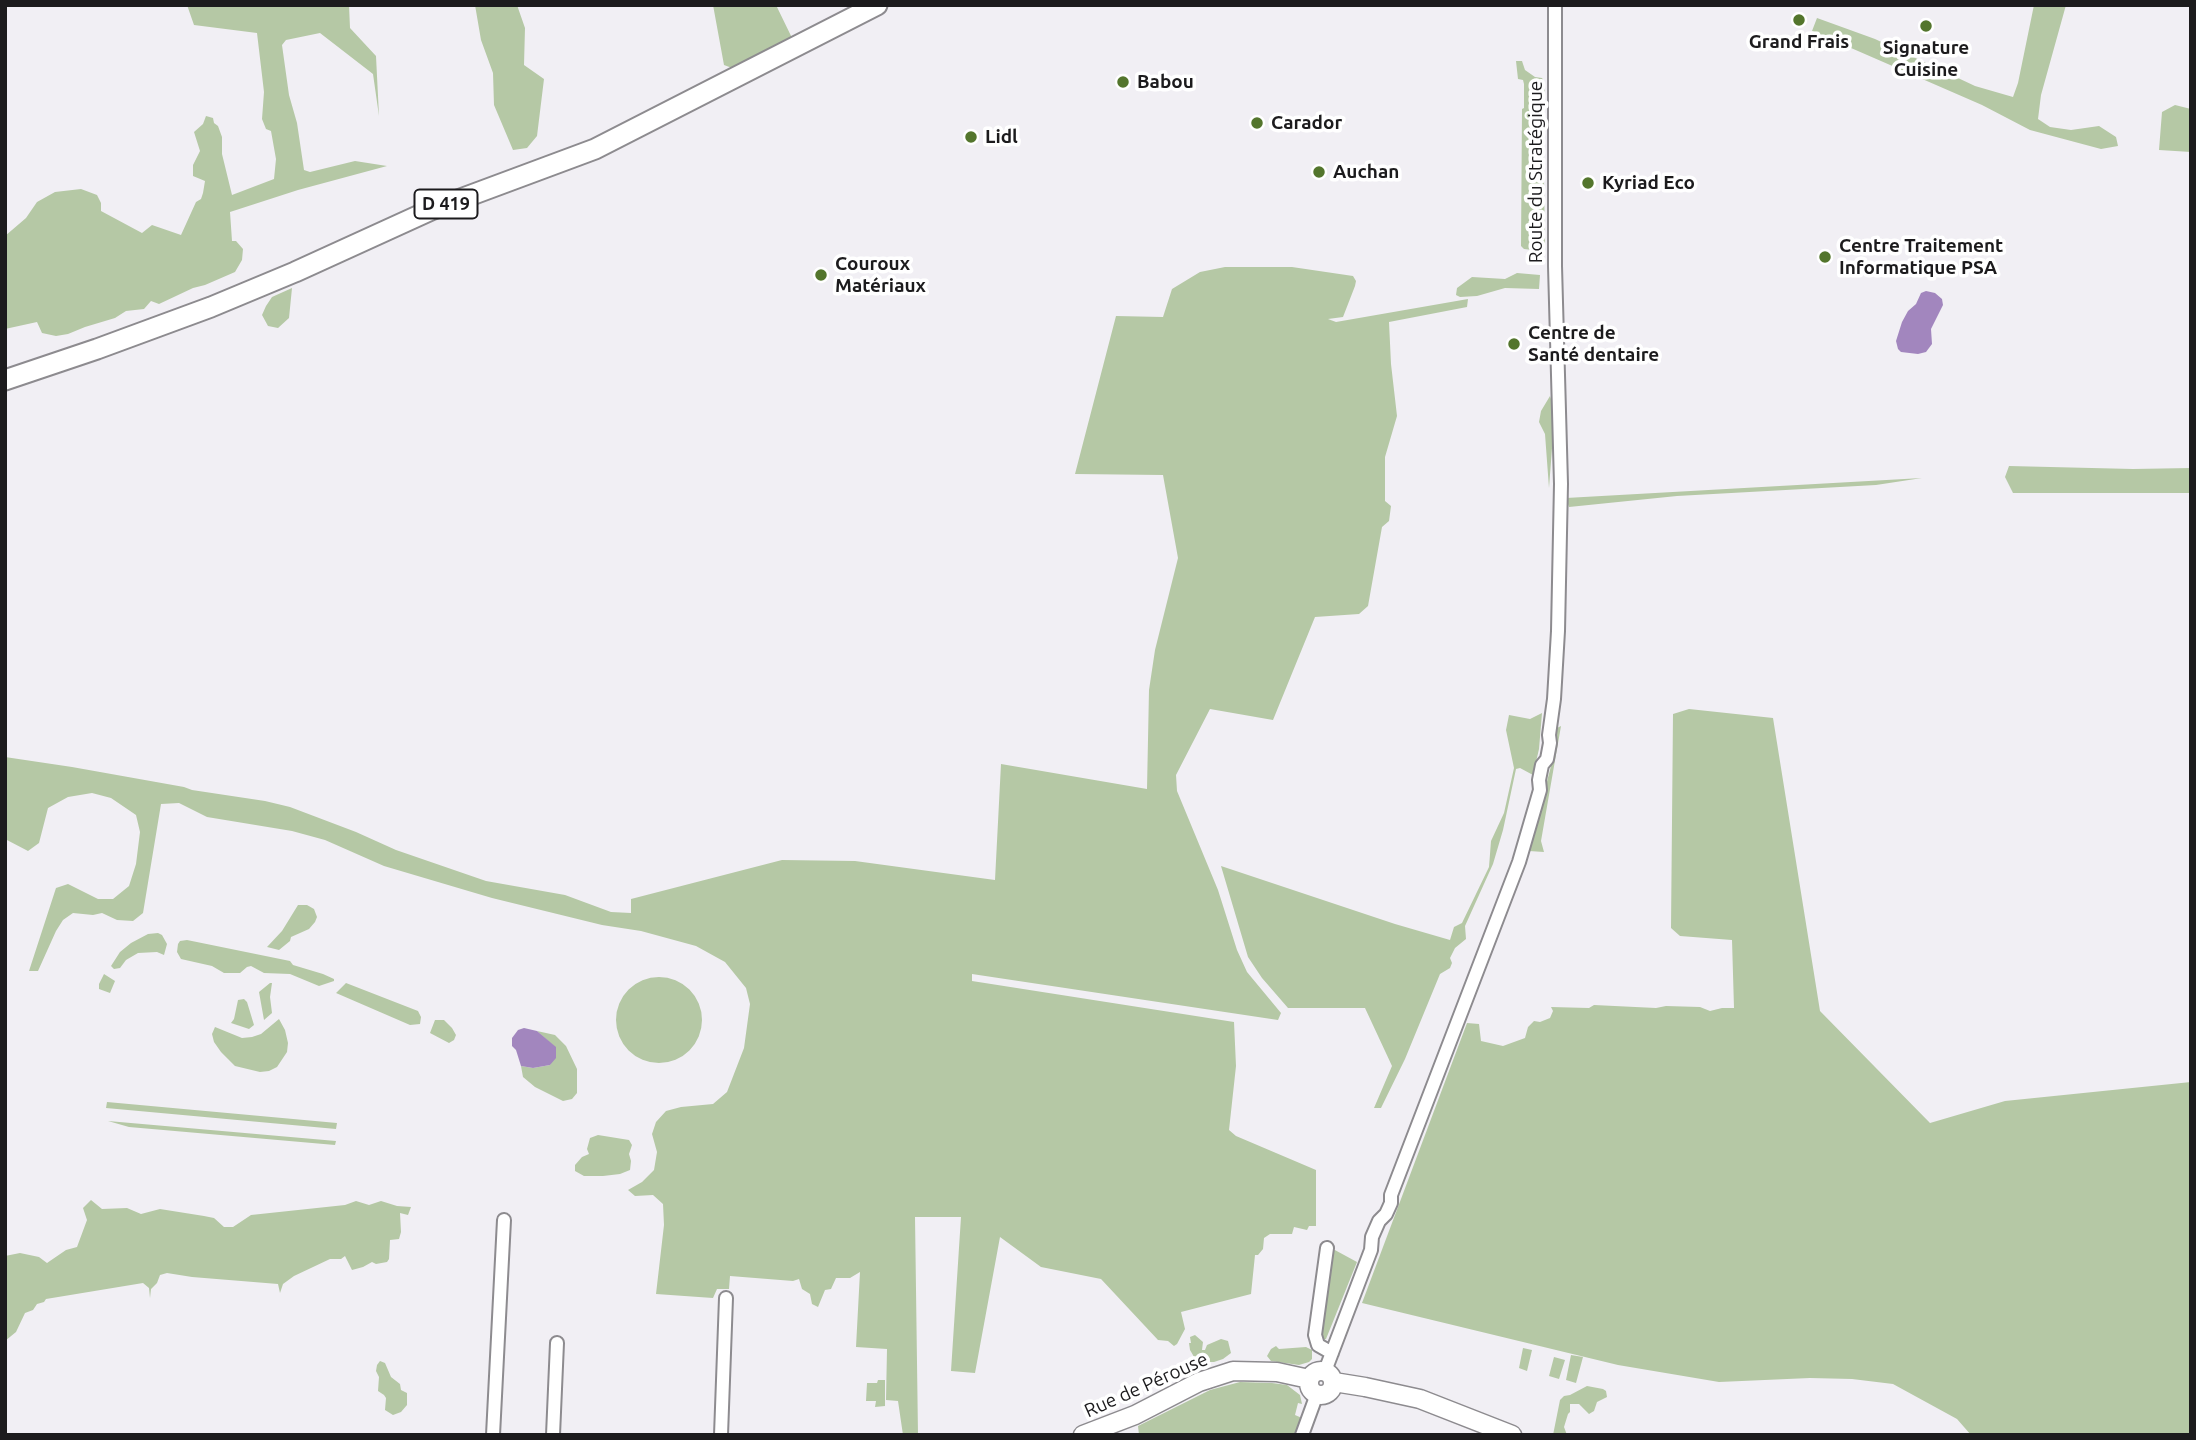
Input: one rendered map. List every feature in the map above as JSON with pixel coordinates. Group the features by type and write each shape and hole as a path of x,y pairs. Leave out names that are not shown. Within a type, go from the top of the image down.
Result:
{"main road":[{"name":"D 419","path":"5,380 85,354 211,307 430,210 595,149 877,5"}],"street":[{"name":"Route du Stratégique","path":"1307,1434 1321,1382 1371,1250 1372,1237 1391,1203 1391,1195 1519,862 1540,790 1542,765 1547,759 1554,699 1561,484 1555,266 1555,5"},
{"path":"493,1435 505,1220"},
{"path":"1327,1248 1315,1335 1318,1345 1332,1353"},
{"path":"721,1435 726,1298"},
{"path":"553,1435 557,1342"},
{"name":"Rue de Pérouse","path":"1083,1435 1118,1422 1218,1375 1233,1371 1262,1370 1420,1399 1512,1435"}],"green space":[{"path":"187,5 349,5 350,28 376,56 379,116 373,74 320,33 286,40 282,45 304,170 310,172 355,161 387,166 230,212 232,241 236,241 243,249 242,260 235,272 205,285 159,304 151,301 144,309 126,311 115,318 68,334 56,336 42,333 37,322 5,329 5,236 26,218 37,202 55,192 81,189 97,195 101,211 142,233 152,225 181,235 203,193 205,181 193,176 193,165 200,151 194,132 203,124 206,116 213,118 222,137 222,154 232,195 274,179 276,159 271,131 266,129 262,119 264,92 257,33 194,25"},
{"path":"475,5 517,5 525,28 524,65 544,79 537,136 527,148 513,150 494,105 493,73 481,40"},
{"path":"713,5 776,5 793,40 732,68 724,65"},
{"path":"2034,5 2066,5 2041,95 2038,119 2050,127 2071,130 2099,126 2116,137 2118,146 2101,149 2030,130 1982,105 1812,31 1817,18 1875,39 1975,86 2013,97"},
{"path":"1516,61 1522,61 1525,70 1542,78 1545,83 1545,246 1541,251 1524,249 1521,246 1524,84 1523,80 1518,79"},
{"path":"2175,105 2191,109 2191,152 2159,150 2162,112"},
{"path":"1225,267 1292,267 1353,276 1355,286 1343,317 1328,319 1336,322 1468,299 1467,307 1389,322 1397,416 1385,457 1385,501 1391,506 1389,521 1382,527 1368,606 1359,614 1315,617 1273,720 1210,709 1176,775 1177,791 1218,890 1237,950 1247,972 1281,1013 1278,1020 972,974 972,981 1234,1022 1236,1066 1229,1130 1236,1136 1316,1170 1316,1226 1309,1226 1307,1230 1294,1227 1292,1234 1270,1234 1264,1238 1263,1249 1255,1255 1251,1294 1181,1312 1185,1329 1174,1346 1168,1341 1158,1340 1101,1279 1041,1267 1000,1237 975,1373 951,1371 961,1217 915,1217 918,1435 903,1435 898,1401 886,1400 887,1349 856,1347 860,1272 850,1278 836,1278 831,1289 825,1290 818,1307 812,1304 810,1294 802,1289 799,1279 793,1281 730,1276 729,1289 717,1289 713,1298 656,1294 664,1225 663,1204 653,1195 635,1196 628,1190 642,1182 654,1170 657,1152 652,1134 656,1122 666,1111 713,1104 727,1092 744,1048 750,1004 746,988 725,962 696,946 492,898 384,866 325,840 292,831 207,817 179,803 161,804 143,913 133,921 117,920 102,913 73,913 63,920 56,931 38,971 29,971 56,888 68,884 98,899 113,899 129,886 136,864 140,832 136,815 111,798 92,793 68,797 48,808 39,843 28,851 5,839 5,757 290,807 396,850 486,881 565,895 611,912 631,913 631,899 782,860 855,861 995,880 1001,764 1147,789 1149,690 1155,650 1178,558 1163,475 1075,474 1116,316 1163,317 1172,289 1200,272"},
{"path":"1517,273 1540,275 1539,289 1505,288 1477,296 1456,295 1457,288 1472,277 1505,279"},
{"path":"292,288 289,318 278,328 268,326 262,315 266,306 272,297"},
{"path":"1550,396 1553,405 1553,435 1549,488 1545,434 1539,422 1541,411"},
{"path":"2009,466 2191,468 2191,493 2013,493 2005,477"},
{"path":"1922,478 1876,485 1677,496 1569,507 1566,498"},
{"path":"1689,709 1773,718 1820,1011 1930,1123 2005,1101 2191,1082 2191,1435 1971,1435 1957,1419 1893,1384 1810,1378 1719,1382 1618,1365 1362,1303 1467,1023 1479,1024 1481,1041 1503,1046 1525,1038 1528,1027 1534,1021 1550,1018 1553,1011 1551,1007 1666,1006 1700,1007 1710,1011 1734,1008 1732,940 1680,936 1671,928 1673,714"},
{"path":"1542,713 1539,749 1533,775 1520,768 1516,769 1493,864 1465,926 1466,939 1455,948 1450,958 1450,968 1440,974 1405,1059 1381,1108 1374,1108 1392,1066 1365,1008 1288,1008 1248,957 1221,866 1450,940 1454,927 1462,923 1489,867 1491,841 1504,813 1514,768 1506,730 1509,715 1530,719"},
{"path":"1561,726 1541,841 1544,852 1529,851 1551,766 1557,728"},
{"path":"298,905 307,905 314,909 317,917 315,922 309,929 291,937 279,950 267,947 282,931"},
{"path":"158,933 167,944 164,955 157,952 138,953 126,960 120,968 114,969 111,966 120,952 131,943 148,934"},
{"path":"187,940 290,961 293,965 323,974 334,981 319,986 290,974 264,973 251,966 240,973 224,973 212,966 181,959 177,952 178,944"},
{"path":"104,974 115,981 110,993 99,989"},
{"path":"659,977 675,981 689,990 698,1004 702,1020 698,1036 689,1050 675,1059 659,1063 643,1059 629,1050 620,1036 616,1020 620,1004 629,990 643,981"},
{"path":"270,983 272,1013 264,1020 259,992"},
{"path":"346,983 418,1011 420,1024 410,1025 336,993"},
{"path":"244,999 254,1025 249,1029 231,1023 238,1000"},
{"path":"279,1019 285,1030 287,1052 277,1067 269,1071 260,1072 235,1066 214,1042 212,1034 215,1027 242,1038 252,1037 261,1034"},
{"path":"435,1020 444,1020 452,1028 456,1035 454,1040 449,1043 430,1033"},
{"path":"537,1031 555,1035 566,1046 577,1069 577,1093 572,1099 563,1101 535,1087 523,1077 521,1066 533,1068 550,1065 556,1048"},
{"path":"107,1102 337,1123 336,1129 106,1108"},
{"path":"108,1121 336,1141 335,1145 129,1127"},
{"path":"598,1135 629,1140 632,1145 629,1154 630,1170 603,1176 584,1176 575,1171 575,1165 589,1154 587,1149 590,1138"},
{"path":"91,1200 102,1209 127,1208 141,1214 160,1209 214,1218 224,1227 233,1227 251,1215 345,1205 356,1201 369,1205 381,1201 411,1207 408,1215 400,1213 401,1232 399,1239 390,1240 387,1262 372,1262 352,1270 345,1256 341,1259 330,1259 294,1276 283,1284 280,1293 278,1284 167,1273 160,1275 151,1289 150,1298 149,1288 143,1283 46,1299 25,1313 16,1332 5,1341 5,1256 20,1253 39,1257 47,1263 66,1250 77,1247 87,1220 83,1208"},
{"path":"1333,1249 1357,1262 1326,1339 1323,1340 1321,1322 1327,1300"},
{"path":"1195,1335 1203,1342 1202,1350 1221,1339 1228,1341 1231,1353 1214,1362 1197,1362 1189,1343 1190,1337"},
{"path":"1276,1346 1279,1349 1306,1347 1312,1350 1312,1359 1299,1365 1271,1361 1267,1356"},
{"path":"1523,1348 1532,1350 1527,1371 1519,1368"},
{"path":"1571,1355 1583,1357 1576,1383 1566,1380"},
{"path":"1554,1357 1565,1360 1559,1379 1549,1376"},
{"path":"380,1361 385,1363 391,1377 400,1384 401,1390 407,1393 407,1405 401,1412 393,1415 385,1410 386,1398 378,1391 379,1377 376,1371"},
{"path":"878,1380 885,1380 885,1406 875,1407 876,1401 866,1401 867,1383 877,1383"},
{"path":"1240,1382 1287,1385 1300,1395 1302,1404 1298,1403 1295,1415 1302,1418 1296,1435 1139,1435 1138,1426 1210,1390"},
{"path":"1587,1386 1603,1389 1607,1397 1597,1402 1594,1411 1589,1414 1579,1404 1570,1404 1564,1427 1567,1435 1553,1435 1560,1400"}],"shaded area":[{"path":"1921,293 1935,293 1942,299 1943,305 1931,329 1932,344 1926,352 1901,352 1896,341 1902,322"},
{"path":"524,1028 537,1031 556,1047 556,1058 550,1065 533,1068 521,1066 512,1046 512,1038 518,1030"}],"place":[{"name":"Grand Frais","path":"1799,20"},
{"name":"Signature Cuisine","path":"1926,26"},
{"name":"Babou","path":"1123,82"},
{"name":"Carador","path":"1257,123"},
{"name":"Lidl","path":"971,137"},
{"name":"Auchan","path":"1319,172"},
{"name":"Kyriad Eco","path":"1588,183"},
{"name":"Centre Traitement Informatique PSA","path":"1825,257"},
{"name":"Couroux Matériaux","path":"821,275"},
{"name":"Centre de Santé dentaire","path":"1514,344"}]}
